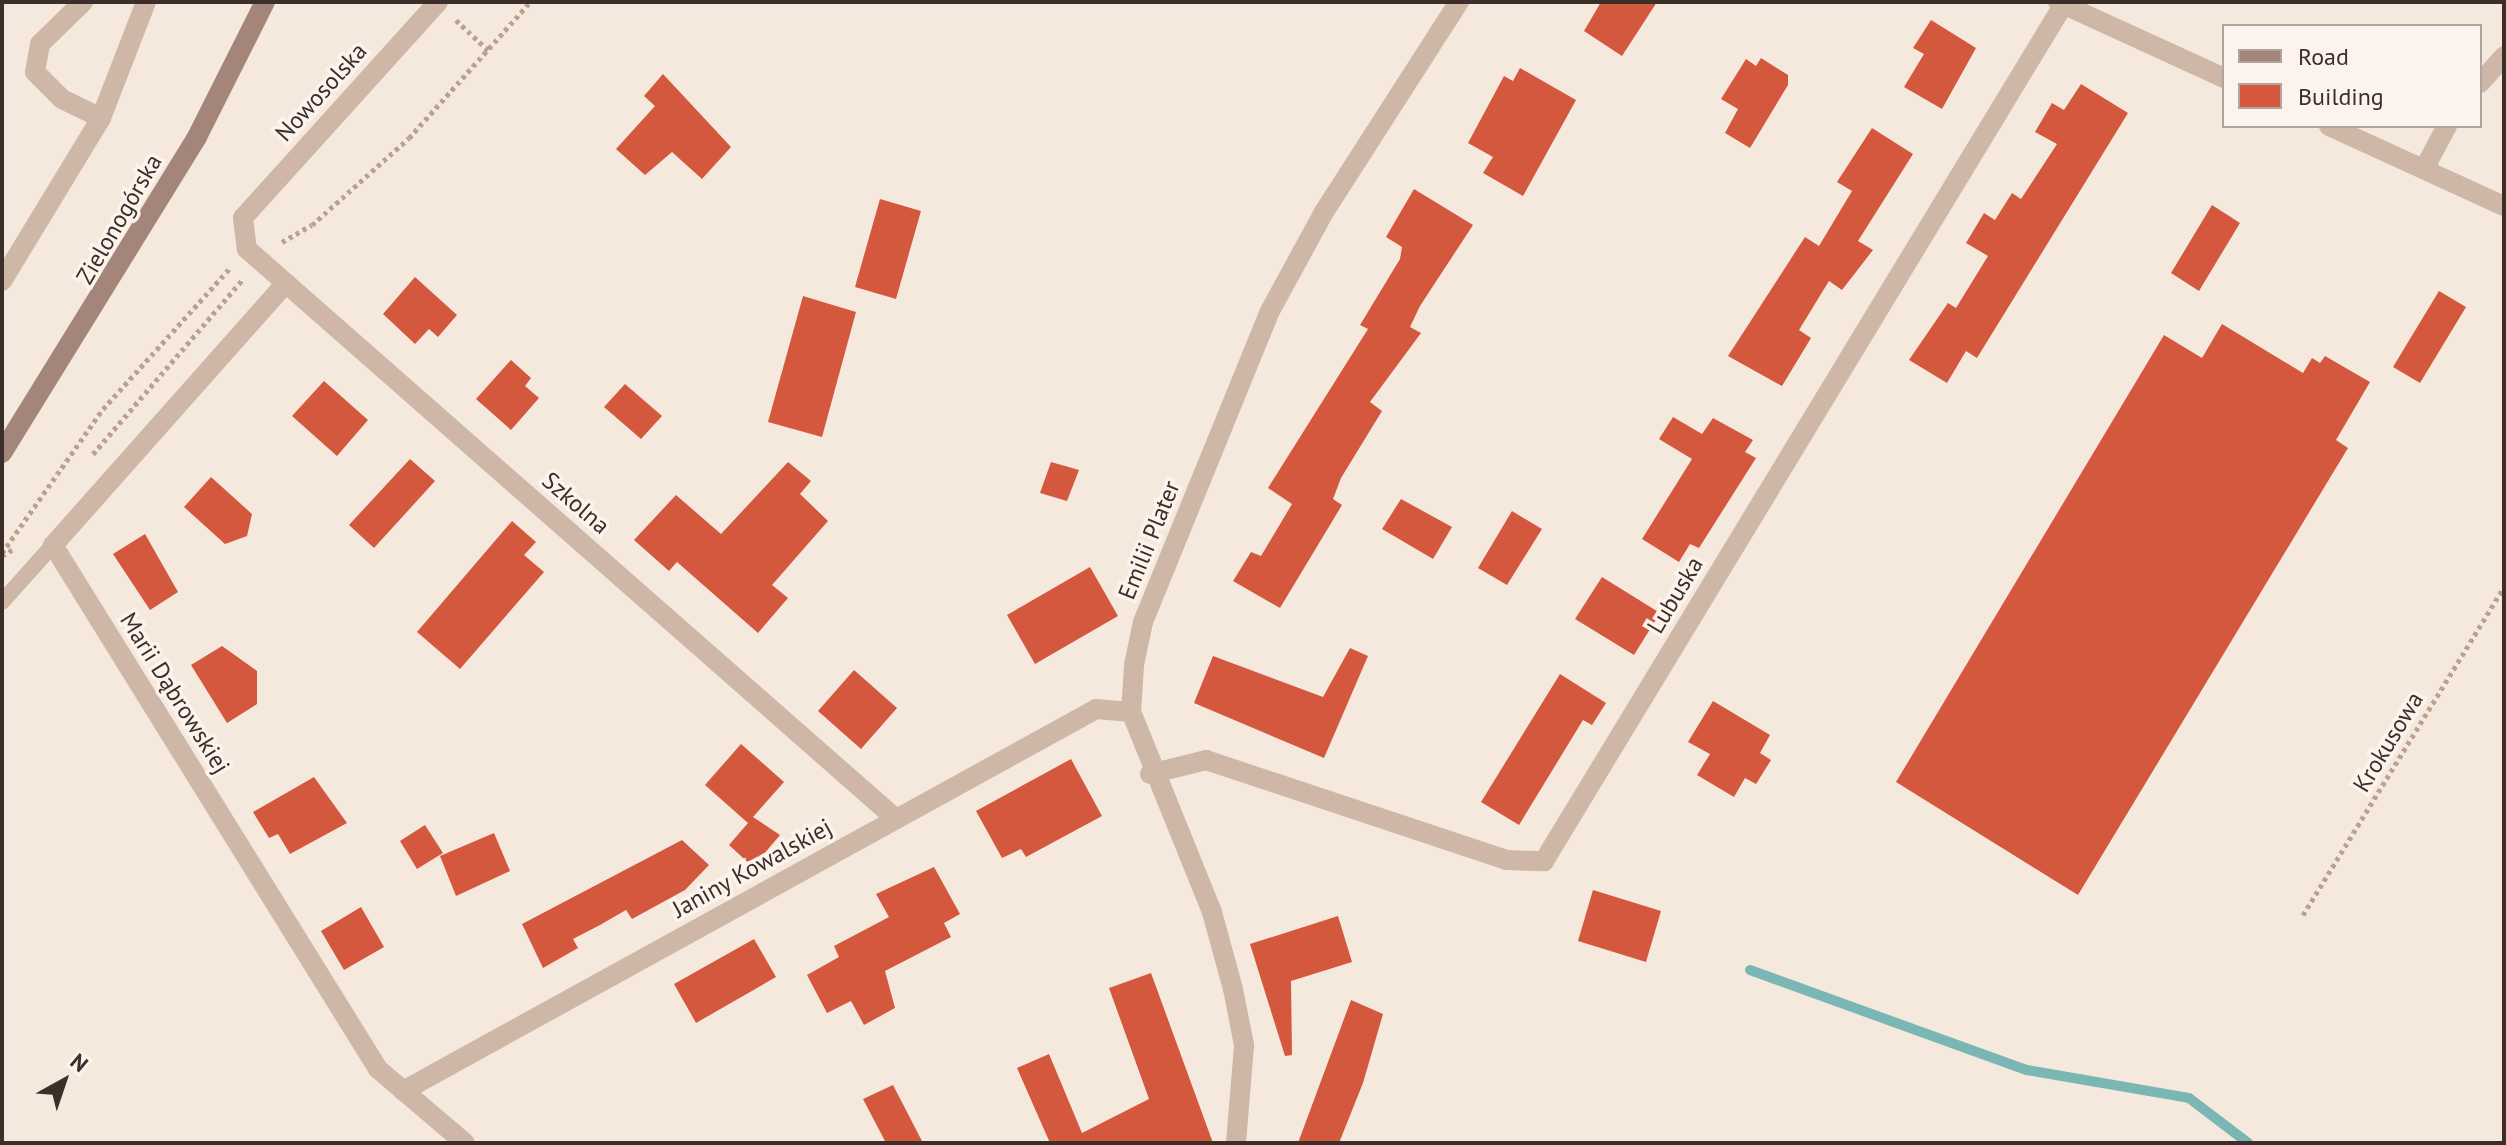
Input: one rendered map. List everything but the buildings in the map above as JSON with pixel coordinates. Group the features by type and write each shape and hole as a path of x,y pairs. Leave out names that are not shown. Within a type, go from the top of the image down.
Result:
{"street":[{"path":"83,2 40,44 35,72 62,99 101,118"},
{"path":"2,281 101,118 146,2"},
{"name":"Zielonogórska","path":"2,453 197,137 265,2"},
{"name":"Emilii Plater","path":"1236,1143 1244,1045 1233,989 1212,912 1150,774 1131,712 1143,622 1270,311 1324,212 1459,2"},
{"path":"2062,3 2222,77"},
{"name":"Lubuska","path":"1150,774 1206,760 1506,860 1544,861 2062,3"},
{"name":"Nowosolska","path":"243,218 442,6"},
{"path":"2482,81 2504,56"},
{"path":"2333,128 2504,206"},
{"path":"2424,169 2446,128"},
{"name":"Szkolna","path":"243,218 247,249 896,819"},
{"path":"53,545 286,283"},
{"name":"Marii Dąbrowskiej","path":"53,545 378,1069 465,1143"},
{"name":"Janiny Kowalskiej","path":"403,1091 1096,709 1131,712"}],"lane":[{"path":"2,602 53,545"}],"path":[{"path":"442,6 488,50"},
{"name":"Krokusowa","path":"2303,915 2504,587"}],"waterway":[{"path":"1750,970 2027,1070 2189,1098 2248,1143"}]}
